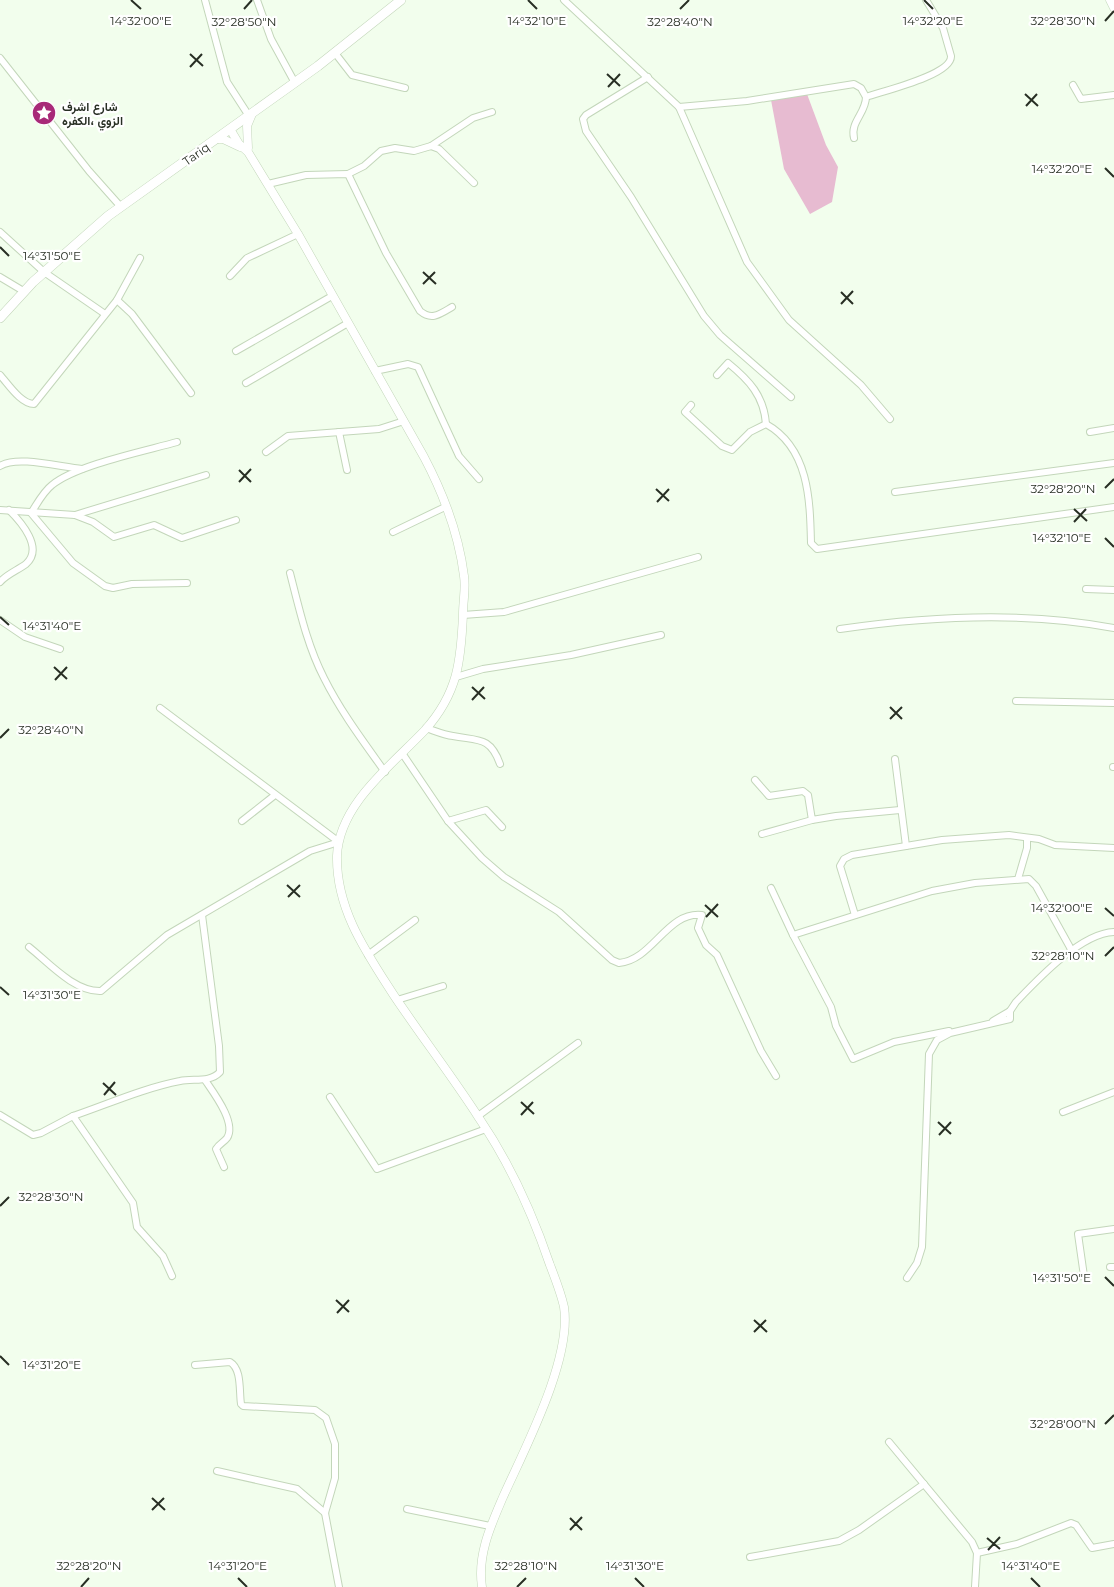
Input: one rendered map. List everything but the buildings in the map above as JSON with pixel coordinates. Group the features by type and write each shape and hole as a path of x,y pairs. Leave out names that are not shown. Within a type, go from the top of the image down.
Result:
{"main road":[{"name":"Tariq","path":"0,318 44,272 93,228 121,206 295,83 401,0"}],"street":[{"path":"205,0 227,82 251,114 247,126 247,149"},
{"path":"257,0 271,39 295,83"},
{"path":"564,0 679,107 747,262 755,275 801,332 861,385 890,419"},
{"path":"866,97 932,74 945,68 952,60 943,28 926,0"},
{"path":"1110,0 1114,8"},
{"path":"335,53 352,75 405,88"},
{"path":"0,58 88,171 121,206"},
{"path":"648,77 586,115 583,119 586,131 632,197 711,325 791,398"},
{"path":"679,107 747,101 854,84 861,88 866,97 864,111 853,126 854,138"},
{"path":"1073,85 1081,99 1114,95"},
{"path":"268,184 306,175 348,174 364,166 381,151 394,148 414,151 431,146 473,118 492,112"},
{"path":"239,122 247,149"},
{"path":"230,129 247,149 298,234 430,468 456,539 465,578 461,650 456,677 447,699 426,728 352,811 338,842 337,864 345,908 368,955 486,1129 541,1239 564,1307 565,1332 557,1369 490,1526 482,1560 482,1587"},
{"path":"217,139 223,139 247,149"},
{"path":"431,146 438,149 474,183"},
{"path":"348,174 386,253 420,311 427,316 436,316 452,307"},
{"path":"0,232 44,272 105,314"},
{"path":"230,276 247,258 298,234"},
{"path":"0,376 23,400 28,404 34,404 116,300 140,258"},
{"path":"0,277 25,292"},
{"path":"236,352 332,296"},
{"path":"116,300 132,314 191,393"},
{"path":"246,383 348,324"},
{"path":"717,375 728,363 756,389 765,411 766,424"},
{"path":"375,371 408,364 418,367 460,456 478,479"},
{"path":"691,405 685,412 722,446 732,450 750,432 766,424"},
{"path":"266,452 288,436 379,429 404,421"},
{"path":"766,424 781,432 793,449 804,473 809,496 811,543 817,549 1114,507"},
{"path":"1090,432 1114,428"},
{"path":"340,432 347,470"},
{"path":"31,513 52,485 82,469 177,442"},
{"path":"0,466 7,462 18,461 82,469"},
{"path":"895,492 1114,463"},
{"path":"75,515 206,475"},
{"path":"393,532 445,507"},
{"path":"0,582 31,558 32,550 28,533 8,509"},
{"path":"0,510 3,512 8,509 31,513 75,515 93,522 114,537 154,525 182,538 236,520"},
{"path":"31,513 73,564 105,586 113,588 132,584 187,583"},
{"path":"463,615 504,612 698,557"},
{"path":"290,573 302,622 323,677 352,729 385,772"},
{"path":"1086,589 1114,590"},
{"path":"840,629 948,618 1077,622 1114,628"},
{"path":"0,620 25,637 60,649"},
{"path":"456,677 483,669 562,656 661,635"},
{"path":"1016,701 1114,703"},
{"path":"160,708 338,842"},
{"path":"426,728 452,736 480,739 495,750 500,764"},
{"path":"402,753 448,822 482,858 504,876 559,912 601,950 619,963 634,959 661,938 678,921 691,916 702,915 698,928 706,945 717,955 761,1051 776,1076"},
{"path":"895,759 906,846"},
{"path":"754,780 769,796 803,791 808,795 812,820"},
{"path":"242,822 275,795"},
{"path":"448,822 486,810 502,826"},
{"path":"762,834 812,820 841,815 900,810"},
{"path":"855,915 840,866 842,861 852,855 969,837 1009,835 1055,845 1114,848"},
{"path":"1018,879 1027,848 1027,838"},
{"path":"29,947 69,979 92,991 101,991 167,935 310,850 338,842"},
{"path":"793,935 932,891 1029,879 1036,886 1072,951"},
{"path":"770,888 827,999 836,1026 852,1059 894,1042 986,1024 1010,1011 1024,994 1072,951 1094,937 1114,932"},
{"path":"0,1115 33,1135 41,1133 73,1116 160,1086 182,1080 205,1080 216,1077 220,1072 221,1064 202,915"},
{"path":"368,955 415,920"},
{"path":"397,1000 443,986"},
{"path":"907,1278 922,1247 929,1054 937,1040 950,1033 1010,1019 1010,1011"},
{"path":"478,1116 578,1043"},
{"path":"205,1080 222,1106 230,1125 227,1138 216,1149 224,1167"},
{"path":"1063,1112 1114,1092"},
{"path":"330,1097 378,1169 486,1129"},
{"path":"73,1116 133,1203 137,1227 163,1256 172,1276"},
{"path":"1048,1278 1084,1276 1078,1234 1114,1229"},
{"path":"195,1365 230,1362 235,1365 238,1370 241,1404 243,1406 315,1410 322,1413 326,1418 335,1444 335,1478 325,1513 339,1587"},
{"path":"889,1442 968,1537 977,1553 975,1587"},
{"path":"217,1471 298,1489 325,1513"},
{"path":"750,1557 800,1550 839,1541 859,1530 924,1484"},
{"path":"407,1509 490,1526"},
{"path":"977,1553 1017,1544 1071,1523 1076,1525 1092,1548 1114,1544"}],"shaded area":[{"path":"807,94 826,145 838,167 832,202 810,214 784,169 771,100"}],"place":[{"name":"شارع اشرف الزوي ،الكفره","path":"44,113"}]}
